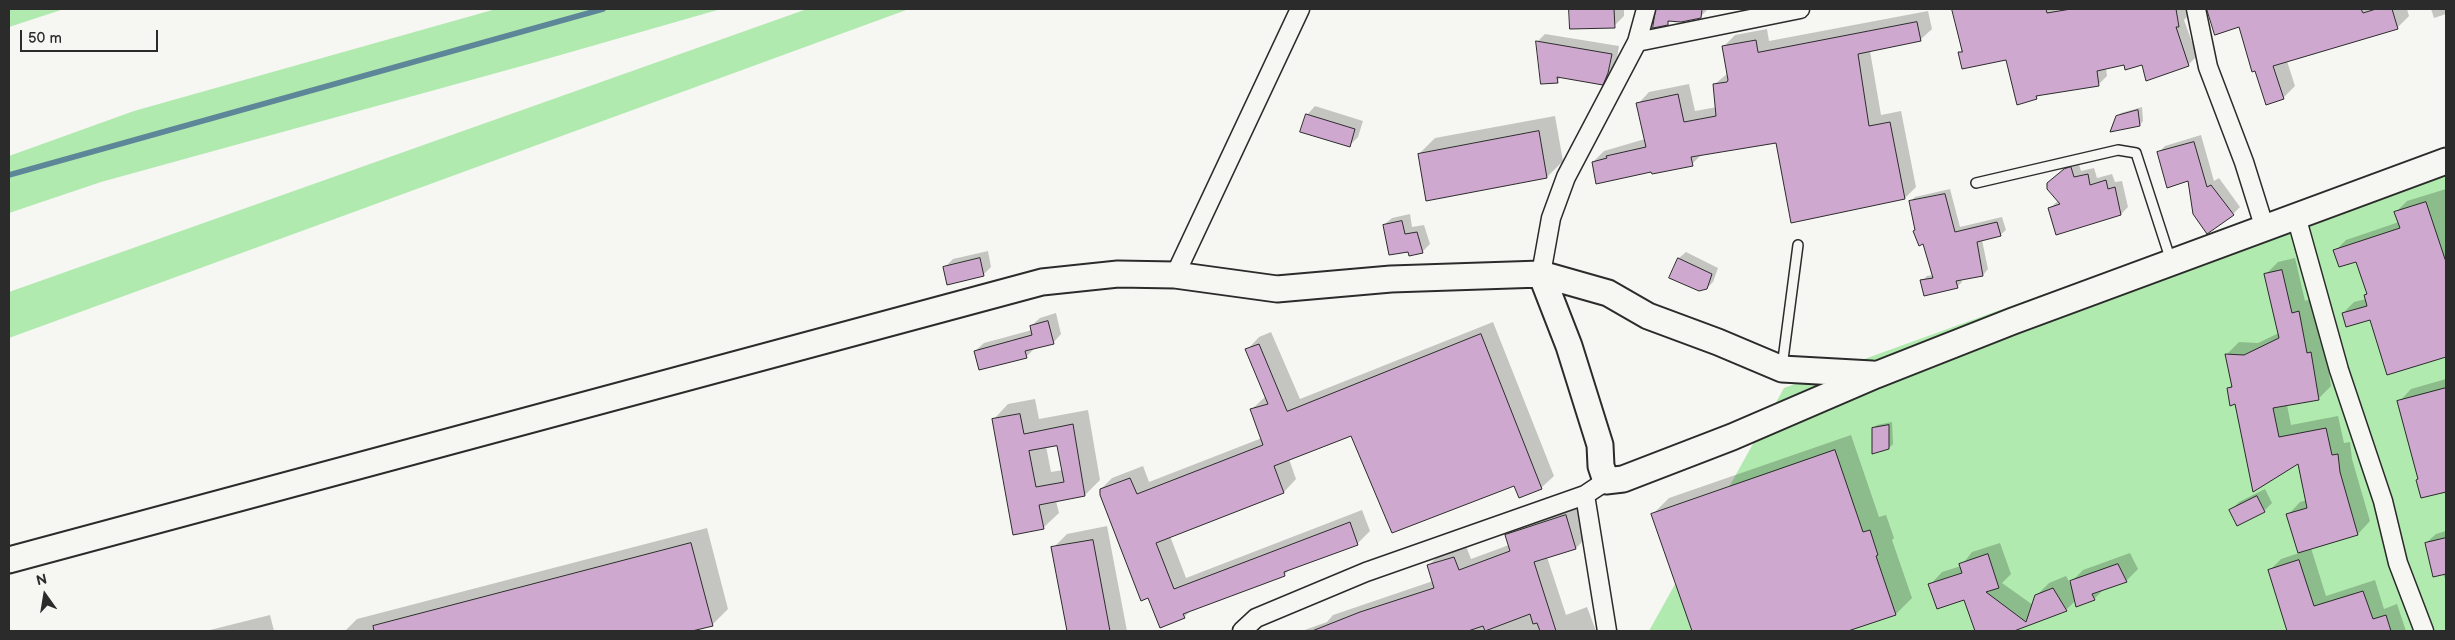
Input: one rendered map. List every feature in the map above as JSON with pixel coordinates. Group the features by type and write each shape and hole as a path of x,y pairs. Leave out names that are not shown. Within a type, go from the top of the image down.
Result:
{"street":[{"path":"1175,275 1300,9"},
{"path":"1606,481 1601,466 1600,445 1569,346 1541,274 1551,218 1566,177 1636,42 1646,9"},
{"path":"1636,42 1800,9"},
{"path":"2196,9 2208,67 2244,162 2265,229"},
{"path":"1242,631 1256,618 1366,572 1585,495 1606,481 1623,479 1732,437 1876,374 2013,321 2446,161"},
{"path":"2296,216 2339,370 2383,501 2398,563 2424,631"},
{"path":"9,560 1042,282 1118,274 1175,275 1277,290 1390,279 1541,274 1608,293 1648,316 1718,342 1782,369 1876,374"},
{"path":"1585,495 1607,631"}],"lane":[{"path":"1976,183 2118,150 2136,153 2171,264"},
{"path":"1782,369 1798,245"}],"green space":[{"path":"9,9 64,9 9,27"},
{"path":"496,9 721,9 101,182 9,213 9,156 134,111"},
{"path":"807,9 909,9 9,338 9,292"},
{"path":"2446,149 2446,631 1649,631 1784,388"}],"building":[{"path":"1569,9 1614,9 1615,28 1570,29"},
{"path":"1656,9 1702,9 1701,18 1681,22 1668,21 1668,25 1653,28"},
{"path":"1952,9 2046,9 2047,13 2071,9 2176,9 2179,27 2176,27 2189,66 2146,81 2142,65 2125,70 2124,65 2097,71 2099,86 2036,96 2037,99 2017,105 2006,60 1962,69 1958,52 1962,52"},
{"path":"2207,9 2361,9 2363,13 2376,9 2392,9 2398,29 2273,66 2284,99 2266,105 2255,71 2252,72 2239,27 2215,35"},
{"path":"1917,22 1921,41 1858,54 1869,126 1890,122 1905,199 1791,223 1776,143 1691,157 1693,166 1652,174 1651,172 1596,184 1592,162 1607,158 1606,156 1646,147 1636,103 1678,94 1684,122 1716,116 1713,84 1727,82 1728,80 1722,46 1756,40 1758,52"},
{"path":"1536,41 1612,54 1603,85 1557,77 1558,83 1541,84"},
{"path":"2138,110 2140,126 2110,132 2116,116"},
{"path":"1306,114 1355,129 1350,147 1300,132"},
{"path":"1539,131 1547,178 1426,201 1418,154"},
{"path":"2194,142 2207,187 2211,185 2234,215 2207,234 2193,214 2188,181 2167,188 2157,152"},
{"path":"2071,167 2074,177 2088,174 2090,185 2106,180 2108,189 2115,187 2121,215 2056,235 2048,208 2060,204 2047,189 2047,183 2064,169"},
{"path":"1945,194 1955,232 1997,222 2001,236 1977,242 1983,276 1956,281 1958,288 1924,296 1920,280 1933,278 1923,244 1919,246 1913,231 1915,230 1909,201"},
{"path":"2426,202 2446,262 2446,357 2387,375 2370,320 2346,327 2342,313 2367,306 2364,295 2367,294 2356,262 2339,267 2333,250 2400,228 2394,212"},
{"path":"1402,221 1405,234 1417,232 1423,253 1409,256 1408,252 1389,255 1383,225"},
{"path":"980,258 984,276 947,285 943,267"},
{"path":"1678,258 1712,274 1707,289 1699,291 1669,278"},
{"path":"2282,270 2292,313 2299,311 2307,353 2311,352 2319,400 2273,408 2279,437 2326,428 2332,455 2338,454 2340,472 2358,535 2298,553 2286,514 2307,508 2298,464 2253,492 2235,404 2230,406 2227,388 2232,387 2225,354 2244,355 2279,338 2264,274"},
{"path":"1048,321 1054,344 1025,351 1027,358 979,370 974,351 1032,335 1030,326"},
{"path":"1481,334 1542,489 1519,498 1514,486 1392,533 1351,436 1274,466 1284,493 1156,543 1174,589 1350,522 1358,545 1284,572 1285,576 1183,614 1185,618 1160,628 1148,598 1141,601 1100,495 1100,489 1130,478 1137,494 1263,445 1250,409 1268,404 1245,349 1259,344 1287,411"},
{"path":"2446,388 2446,492 2421,498 2416,480 2418,479 2397,401"},
{"path":"1020,414 1024,434 1073,424 1085,496 1039,505 1044,529 1013,535 992,419","holes":["1057,446 1064,482 1036,487 1029,451"]},
{"path":"1889,425 1889,449 1872,454 1872,428"},
{"path":"1835,450 1863,532 1870,530 1878,555 1876,556 1896,615 1848,631 1692,631 1651,514"},
{"path":"2257,496 2265,512 2237,526 2229,510"},
{"path":"1566,515 1576,549 1534,562 1556,631 1540,631 1537,623 1533,624 1530,614 1485,631 1483,626 1468,631 1312,631 1360,612 1434,588 1427,565 1454,557 1459,570 1510,551 1505,535"},
{"path":"2446,538 2446,574 2433,577 2425,543"},
{"path":"1093,540 1110,631 1067,631 1051,547"},
{"path":"691,543 713,626 692,631 374,631 373,626"},
{"path":"1988,554 1999,588 1986,592 2026,622 2035,595 2053,588 2067,611 2014,631 1975,631 1964,600 1937,609 1928,584 1962,573 1959,564"},
{"path":"2299,560 2314,606 2363,591 2373,619 2386,615 2391,631 2287,631 2268,570"},
{"path":"2118,564 2127,582 2092,594 2095,600 2076,607 2070,581"}],"waterway":[{"path":"9,175 603,9"}]}
